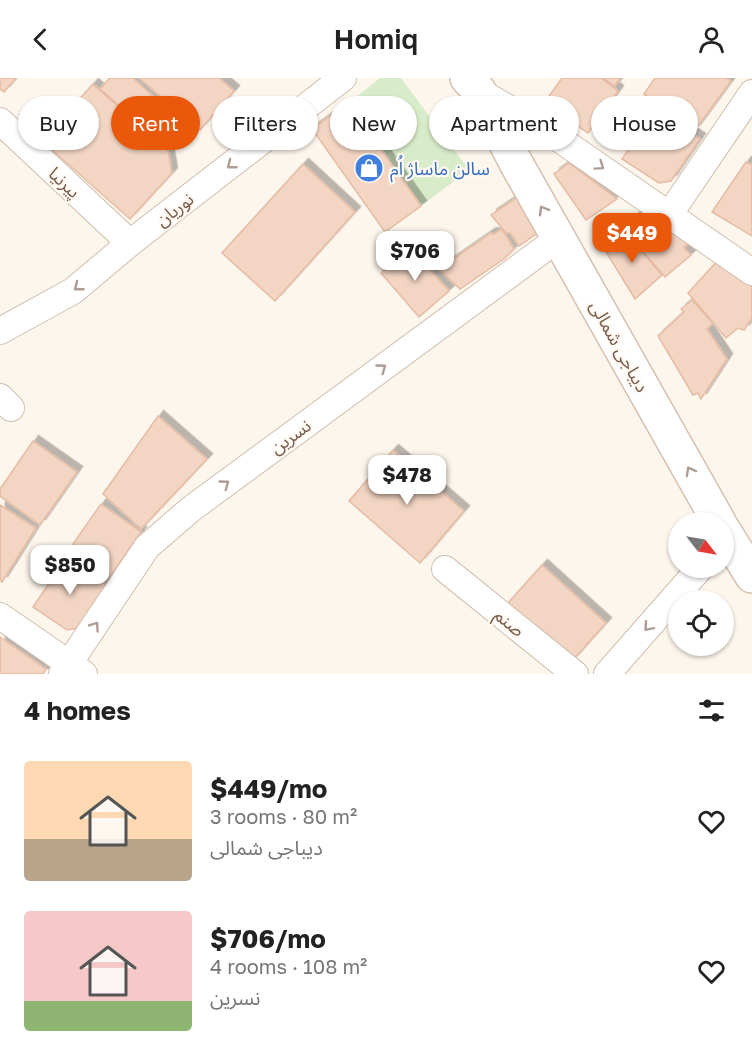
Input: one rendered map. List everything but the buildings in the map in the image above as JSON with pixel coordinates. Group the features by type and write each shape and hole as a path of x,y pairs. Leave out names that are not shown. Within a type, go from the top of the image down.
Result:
{"main road":[{"name":"دیباجی شمالی","path":"478,82 516,163 712,512"},
{"name":"دیباجی شمالی","path":"734,549 752,576"}],"street":[{"name":"نوریان","path":"0,331 73,291 130,243 343,78"},
{"path":"478,82 498,96"},
{"path":"669,214 752,93"},
{"name":"پیرنیا","path":"0,121 130,243"},
{"path":"516,163 522,150"},
{"path":"575,150 752,272"},
{"name":"نسرین","path":"72,670 147,547 191,508 559,238"},
{"name":"صنم","path":"445,569 575,674"},
{"path":"608,674 691,578"},
{"path":"0,616 72,670"}],"green space":[{"path":"380,78 401,78 414,96 358,96"},
{"path":"417,100 429,116 429,150 454,150 469,170 422,205 383,150 417,150"}],"place":[{"name":"سالن ماساژ اُم","path":"369,168"}]}
